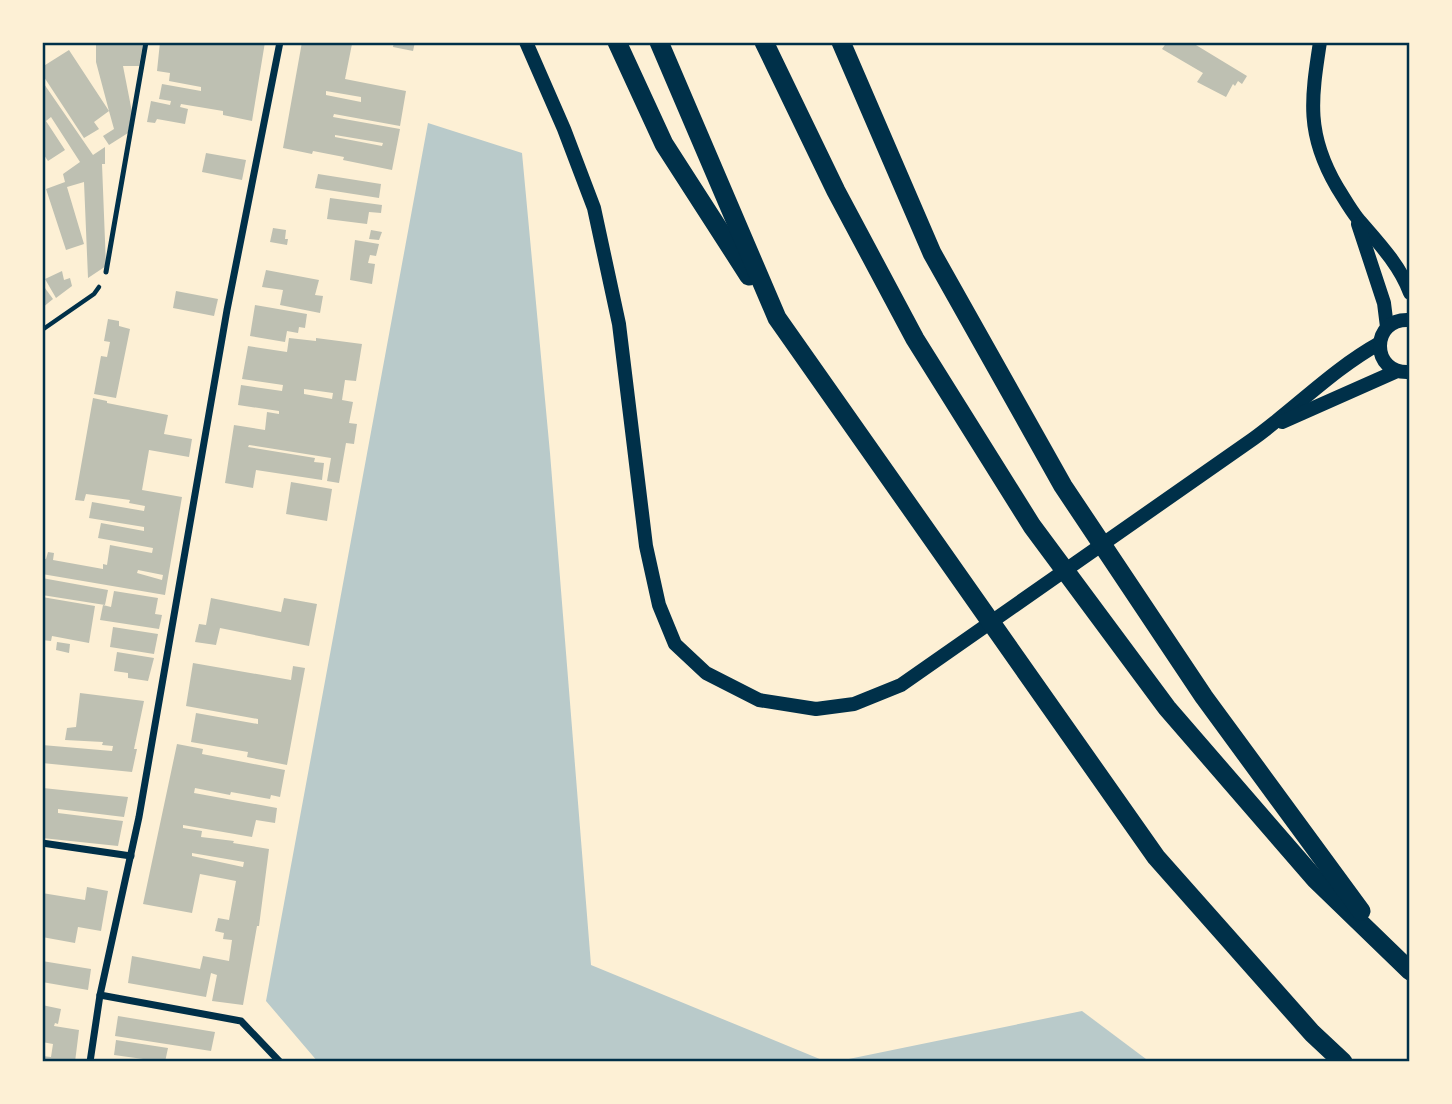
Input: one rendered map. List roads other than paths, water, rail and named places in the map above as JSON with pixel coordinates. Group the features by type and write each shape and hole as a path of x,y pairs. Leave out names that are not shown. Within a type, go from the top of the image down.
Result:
{"highway":[{"path":"617,42 664,144 776,318 1156,857 1312,1033 1343,1062"},
{"path":"659,42 776,318"},
{"path":"764,42 836,191 915,339 1032,526 1167,708 1316,880 1404,965"},
{"path":"841,42 932,253 1063,486 1204,697 1404,965"}],"main road":[{"path":"526,42 564,129 594,208 619,324 646,546 659,605 675,644 706,673 759,700 816,709 854,704 901,685 1211,469 1265,430 1360,353 1380,343"},
{"path":"1320,42 1313,86 1313,126 1321,156 1353,213 1384,303 1387,327 1380,343 1384,360 1406,373"},
{"path":"1353,213 1387,253 1410,293"},
{"path":"1387,327 1395,322 1410,320"},
{"path":"1265,430 1406,373"}],"street":[{"path":"90,1062 100,995 131,856 227,310 280,42"},
{"path":"42,843 131,856"},
{"path":"100,995 241,1021 280,1062"}],"lane":[{"path":"106,272 146,42"}]}
